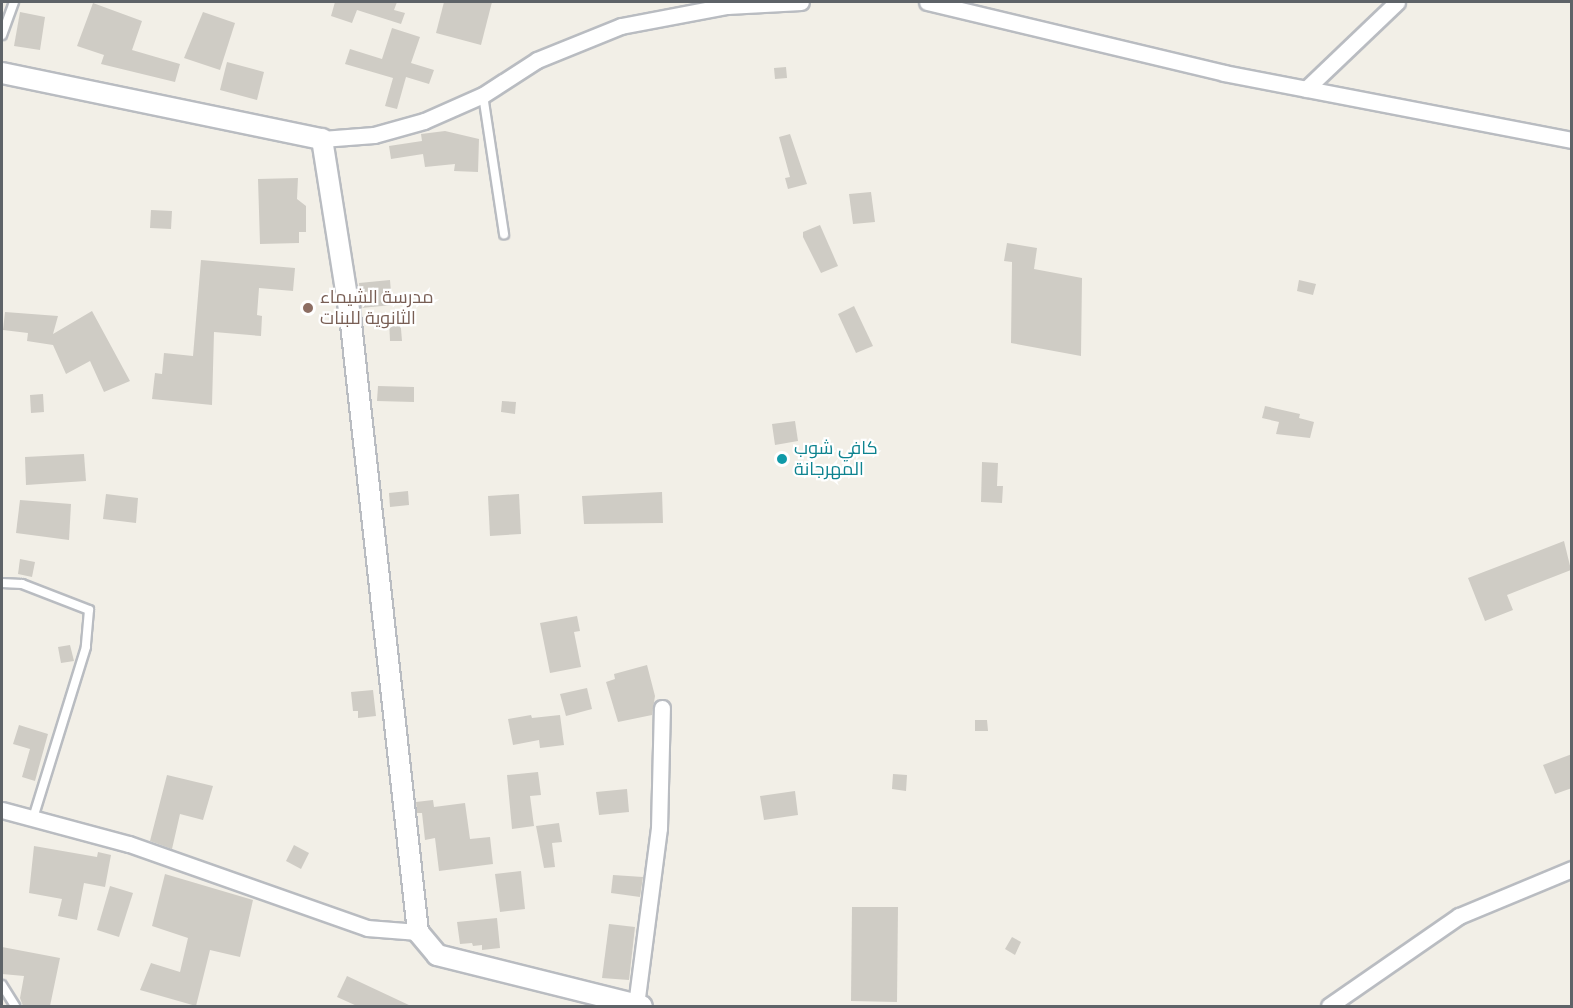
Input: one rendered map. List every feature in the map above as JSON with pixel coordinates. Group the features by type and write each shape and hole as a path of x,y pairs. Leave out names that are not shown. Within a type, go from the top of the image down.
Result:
{"street":[{"path":"2,73 322,139 374,135 424,121 483,95 537,60 621,26 727,4 801,2"},
{"path":"927,2 948,9 1306,89 1572,140"},
{"path":"1306,89 1397,2"},
{"path":"322,139 350,315 418,932 437,955 639,1006 659,828 662,708"},
{"path":"2,810 129,844 368,928 418,932"},
{"path":"1329,1006 1459,916 1572,869"}],"lane":[{"path":"2,35 14,2"},
{"path":"483,95 504,234"},
{"path":"2,583 32,587 89,610 86,647 33,820"},
{"path":"2,985 15,1006"}],"building":[{"path":"335,2 397,2 394,10 405,13 401,24 357,10 352,23 331,16"},
{"path":"444,2 492,2 481,45 436,33"},
{"path":"93,3 142,21 132,50 180,64 175,82 101,64 104,55 77,46"},
{"path":"20,12 45,17 40,50 14,46"},
{"path":"203,12 235,23 220,70 184,58"},
{"path":"392,28 420,37 411,63 434,70 429,84 406,77 397,109 385,106 393,78 345,64 350,49 382,59"},
{"path":"227,62 264,72 257,100 220,90"},
{"path":"786,67 787,78 775,79 774,68"},
{"path":"445,131 479,139 478,172 454,171 455,164 425,167 423,154 391,159 389,146 422,141 421,134"},
{"path":"790,134 807,184 788,189 785,178 790,177 779,137"},
{"path":"298,178 297,199 306,206 306,232 299,232 299,243 260,244 258,179"},
{"path":"871,192 875,222 853,224 849,194"},
{"path":"151,210 172,211 171,229 150,228"},
{"path":"820,225 838,266 821,273 803,237 803,232"},
{"path":"1007,243 1037,248 1034,269 1082,278 1081,356 1011,343 1012,262 1004,261"},
{"path":"201,260 295,268 293,291 259,288 257,315 262,316 261,336 214,332 212,405 152,399 155,373 162,374 164,353 193,356"},
{"path":"390,280 392,305 361,308 359,283"},
{"path":"1299,280 1316,284 1313,295 1297,291"},
{"path":"854,306 873,346 856,353 838,314"},
{"path":"92,311 130,381 104,392 90,361 66,374 53,345 27,341 28,333 3,330 5,312 58,316 53,334"},
{"path":"400,317 402,341 390,341 389,318"},
{"path":"378,386 414,387 414,402 377,401"},
{"path":"43,394 44,412 31,413 30,395"},
{"path":"502,401 516,402 515,414 501,412"},
{"path":"1265,406 1300,414 1299,418 1314,422 1310,438 1276,434 1279,422 1262,418"},
{"path":"795,421 798,441 775,445 772,424"},
{"path":"84,454 86,481 26,485 25,457"},
{"path":"982,462 998,463 997,486 1003,486 1002,503 981,502"},
{"path":"408,491 409,505 390,507 389,493"},
{"path":"662,492 663,523 584,524 582,496"},
{"path":"106,494 138,498 136,523 103,519"},
{"path":"519,494 521,534 490,536 488,496"},
{"path":"20,500 71,504 69,540 16,533"},
{"path":"1564,541 1571,570 1507,595 1513,610 1485,621 1468,578"},
{"path":"20,559 35,562 32,577 18,574"},
{"path":"577,616 580,631 574,632 581,667 550,673 540,623"},
{"path":"70,645 74,661 61,663 58,647"},
{"path":"647,665 655,696 652,715 618,722 606,682 615,679 614,674"},
{"path":"587,688 592,709 566,716 560,694"},
{"path":"373,690 376,716 358,718 358,711 353,711 351,692"},
{"path":"531,715 532,718 560,715 564,745 540,748 539,740 513,745 508,719"},
{"path":"975,720 987,720 988,731 975,731"},
{"path":"19,725 48,734 35,781 22,777 30,749 13,744"},
{"path":"1572,754 1572,788 1555,794 1543,765"},
{"path":"538,772 541,795 530,796 534,826 512,829 507,775"},
{"path":"893,774 907,775 906,791 892,789"},
{"path":"167,775 213,786 203,820 180,814 172,849 150,841"},
{"path":"627,789 629,812 599,815 596,792"},
{"path":"795,791 798,815 764,820 760,796"},
{"path":"433,800 434,807 465,803 470,839 490,837 493,864 439,871 435,838 425,840 422,813 417,813 416,802"},
{"path":"559,823 562,842 552,843 555,867 544,868 536,826"},
{"path":"294,845 309,853 301,869 286,861"},
{"path":"34,846 97,857 98,852 111,855 105,887 84,883 77,920 58,916 62,899 29,893"},
{"path":"521,871 525,909 500,912 495,874"},
{"path":"165,874 253,900 240,957 210,950 196,1006 140,990 151,963 180,972 188,938 152,926"},
{"path":"613,875 643,877 640,897 611,893"},
{"path":"110,886 133,893 119,937 97,930"},
{"path":"852,907 898,907 897,1002 851,1001"},
{"path":"497,918 500,948 482,950 482,945 460,944 457,922"},
{"path":"609,924 635,927 629,980 602,978"},
{"path":"1012,937 1021,942 1015,955 1005,949"},
{"path":"2,947 60,958 50,1006 23,1006 20,998 24,976 2,974"},
{"path":"347,976 411,1006 357,1006 337,997"}],"place":[{"name":"مدرسة الشيماء الثانوية للبنات","path":"308,308"},
{"name":"كافي شوب المهرجانة","path":"782,459"}]}
